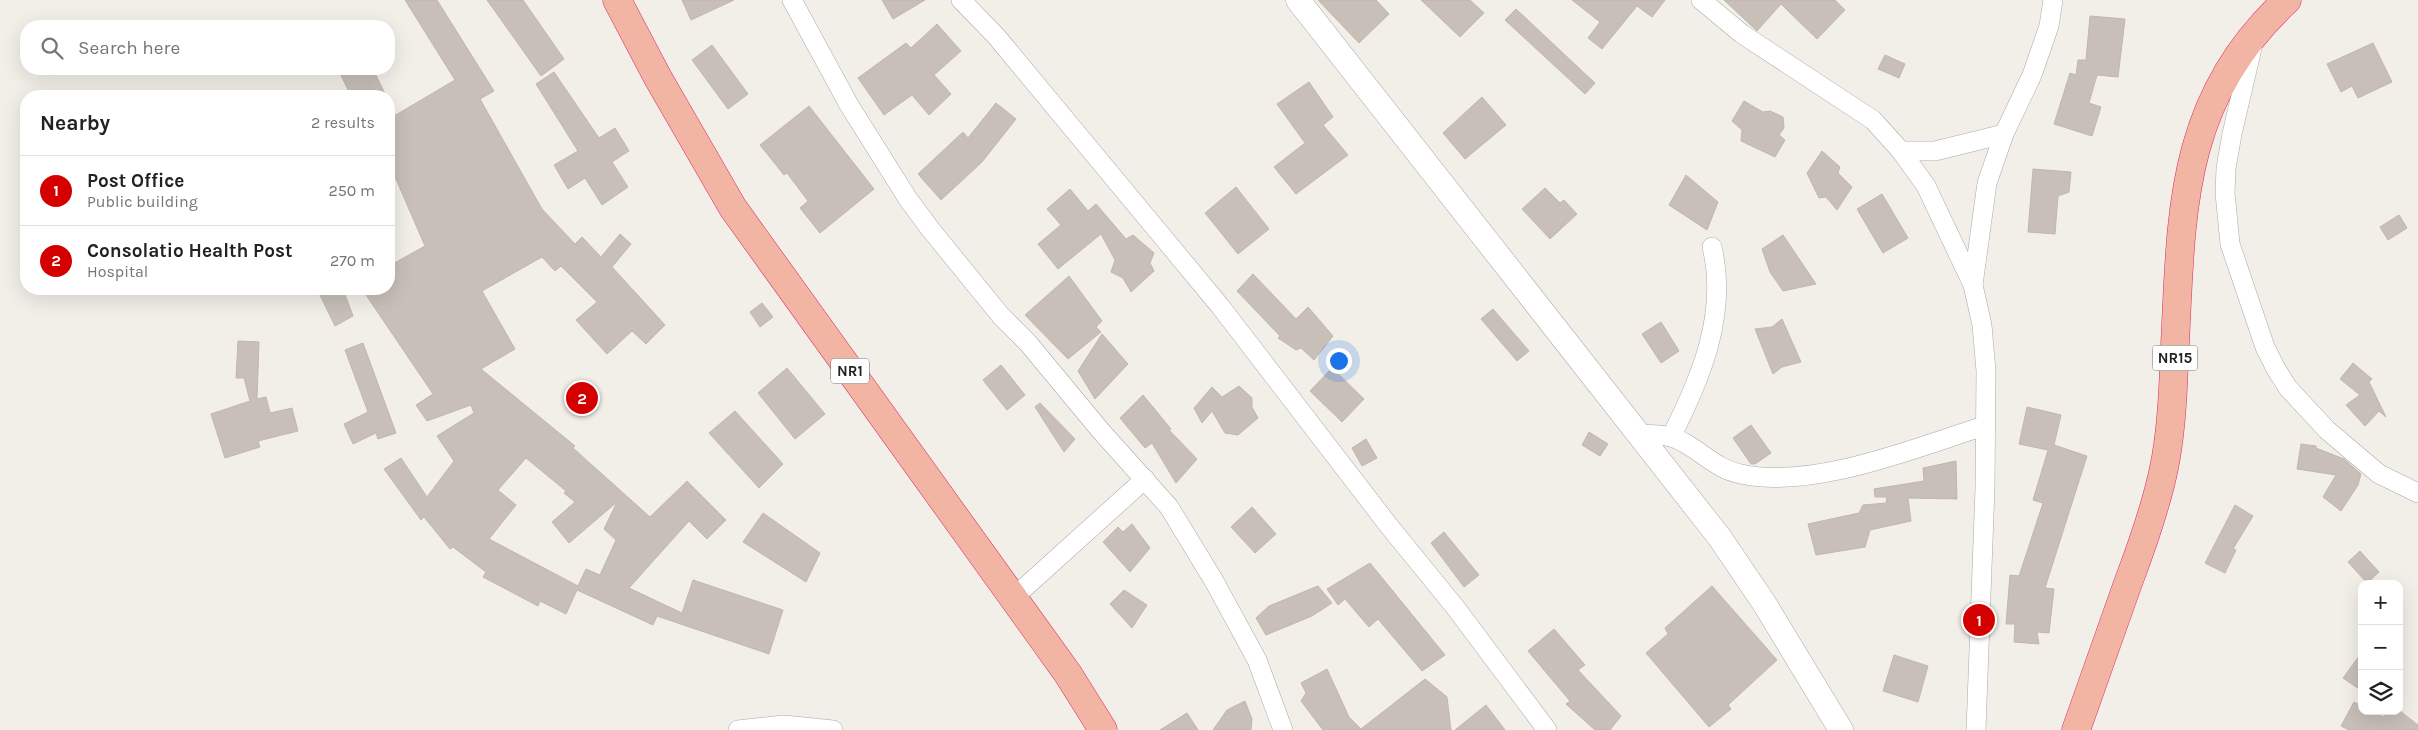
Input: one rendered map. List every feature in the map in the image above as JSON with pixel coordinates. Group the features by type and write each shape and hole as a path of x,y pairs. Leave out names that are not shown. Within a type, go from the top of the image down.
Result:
{"highway":[{"name":"NR1","path":"618,0 658,78 733,208 1068,674 1103,730"},
{"name":"NR15","path":"2076,730 2150,520 2164,468 2172,413 2181,235 2185,195 2202,125 2225,76 2256,33 2287,0"}],"street":[{"path":"792,0 849,105 908,199 1001,316 1028,343 1100,430 1169,507 1218,589 1257,660 1283,730"},
{"path":"962,0 996,36 1220,306 1389,526 1455,607 1547,730"},
{"path":"1298,0 1637,435 1720,538 1764,603 1841,730"},
{"path":"1701,0 1742,34 1873,120 1901,151 1926,186 1974,285 1982,325 1986,371 1984,426 1985,488 1976,730"},
{"path":"1974,285 1987,183 2004,134 2032,74 2049,26 2053,0"},
{"path":"2256,33 2232,134 2226,168 2225,193 2230,244 2262,338 2276,370 2288,388 2327,430 2379,474 2418,493"},
{"path":"1901,151 1935,151 2004,134"},
{"path":"1671,437 1703,368 1712,336 1718,295 1717,268 1712,247"},
{"path":"1637,435 1671,437 1729,472 1755,477 1786,478 1818,473 1880,458 1984,426"},
{"path":"1013,598 1145,480"},
{"path":"738,730 784,725 833,730"}],"building":[{"path":"405,0 437,0 494,91 480,99 542,209 575,244 582,237 601,257 620,234 631,244 612,267 665,325 646,344 632,331 607,354 576,320 597,302 561,266 555,271 542,257 482,291 515,349 481,369 575,446 573,448 650,517 687,481 726,520 707,539 689,521 629,588 682,613 693,580 783,610 769,654 657,616 653,625 577,590 566,614 540,601 538,606 483,577 486,572 453,547 450,549 424,517 421,520 384,469 401,458 427,497 454,461 437,436 474,413 471,405 427,421 416,405 433,394 366,295 395,295 395,263 425,246 395,177 395,115 455,80","holes":["526,458 566,491 564,493 575,502 552,522 569,543 617,502 604,529 616,540 600,575 586,569 578,586 489,539 516,505 498,490"]},
{"path":"487,0 523,0 564,59 541,76"},
{"path":"682,0 734,0 691,20"},
{"path":"882,0 925,0 893,19"},
{"path":"1318,0 1376,0 1389,14 1359,43"},
{"path":"1421,0 1470,0 1484,13 1460,37"},
{"path":"1572,0 1665,0 1652,17 1637,6 1602,49 1588,38 1600,22"},
{"path":"1724,0 1835,0 1845,10 1817,39 1781,4 1757,31"},
{"path":"1516,9 1595,83 1585,94 1505,20"},
{"path":"2090,16 2125,19 2118,77 2097,75 2089,103 2101,107 2092,136 2054,124 2070,73 2076,75 2078,60 2086,60"},
{"path":"937,24 961,51 934,75 951,94 929,115 912,95 884,115 858,78 906,43 911,48"},
{"path":"2373,43 2392,82 2358,98 2352,86 2341,92 2327,64"},
{"path":"712,45 748,94 728,109 692,60"},
{"path":"1885,55 1905,64 1899,78 1878,69"},
{"path":"554,72 599,138 615,128 629,151 612,162 628,187 602,205 585,178 568,189 554,165 578,151 536,84"},
{"path":"341,75 376,75 383,90 348,90"},
{"path":"1309,82 1333,117 1323,125 1348,155 1296,194 1274,167 1305,143 1277,104"},
{"path":"1482,97 1506,125 1465,159 1443,133"},
{"path":"1744,101 1763,112 1770,111 1783,117 1784,128 1779,135 1785,140 1775,157 1741,141 1742,130 1732,121"},
{"path":"996,103 1016,119 982,162 941,200 918,174 963,132 968,138"},
{"path":"809,106 874,189 820,233 800,208 808,201 787,173 784,175 760,145"},
{"path":"1822,151 1840,167 1838,173 1852,187 1837,210 1826,197 1819,198 1807,173"},
{"path":"2033,169 2071,172 2069,192 2058,196 2055,234 2028,232"},
{"path":"1686,175 1718,202 1707,230 1669,205"},
{"path":"1236,187 1269,229 1238,254 1205,213"},
{"path":"1545,188 1560,203 1564,200 1577,214 1550,239 1522,209"},
{"path":"1070,189 1088,211 1096,204 1126,239 1133,235 1154,253 1150,263 1154,271 1131,292 1123,278 1111,272 1115,260 1101,234 1058,269 1038,244 1061,225 1047,209"},
{"path":"1882,194 1908,238 1883,253 1857,209"},
{"path":"2399,215 2407,228 2388,240 2380,227"},
{"path":"1783,235 1816,284 1783,291 1770,272 1762,249"},
{"path":"1253,274 1296,319 1308,307 1333,336 1314,360 1301,348 1296,350 1278,338 1280,336 1237,291"},
{"path":"1069,276 1102,321 1096,327 1101,332 1068,359 1025,315"},
{"path":"320,295 345,295 353,316 335,326"},
{"path":"762,303 773,317 760,327 750,312"},
{"path":"1493,309 1529,351 1517,361 1481,319"},
{"path":"1782,319 1801,362 1782,367 1773,374 1755,329 1772,327"},
{"path":"1661,322 1679,351 1661,363 1642,334"},
{"path":"1102,334 1128,364 1095,399 1078,371"},
{"path":"238,341 259,342 257,399 266,397 270,413 292,408 298,431 258,441 260,447 225,458 211,414 250,401 244,378 236,378"},
{"path":"363,343 396,433 378,439 376,433 353,444 344,424 368,412 345,350"},
{"path":"2353,363 2372,379 2369,382 2386,417 2379,411 2365,426 2346,405 2360,395 2340,379"},
{"path":"1001,365 1025,395 1007,410 983,380"},
{"path":"787,368 825,414 795,439 758,393"},
{"path":"1332,368 1364,399 1342,422 1310,391"},
{"path":"1239,386 1252,398 1252,407 1258,418 1238,435 1225,433 1212,411 1202,423 1194,408 1212,387 1222,397"},
{"path":"1143,395 1171,429 1169,430 1197,459 1176,483 1152,443 1145,448 1120,418"},
{"path":"1040,403 1075,439 1064,452 1035,407"},
{"path":"2027,407 2061,415 2054,445 2087,456 2045,588 2054,589 2049,633 2037,632 2039,644 2014,642 2015,624 2006,624 2010,575 2019,576 2043,503 2033,500 2048,450 2019,444"},
{"path":"735,411 783,464 759,488 709,433"},
{"path":"1751,425 1771,453 1755,464 1751,464 1733,438"},
{"path":"1589,432 1608,444 1600,456 1582,445"},
{"path":"1366,439 1377,458 1362,466 1352,448"},
{"path":"2301,444 2316,446 2316,448 2344,459 2361,474 2358,485 2341,511 2323,497 2336,475 2297,469"},
{"path":"1956,461 1957,499 1908,498 1911,521 1870,530 1865,547 1816,555 1808,524 1859,513 1863,505 1886,503 1887,497 1875,497 1874,489 1924,481 1923,468"},
{"path":"2235,505 2253,516 2233,549 2236,550 2225,573 2205,563"},
{"path":"1252,507 1276,534 1255,553 1231,527"},
{"path":"763,513 820,553 806,582 743,542"},
{"path":"1132,524 1150,548 1130,572 1103,542 1118,527 1123,532"},
{"path":"1444,532 1479,575 1464,587 1431,543"},
{"path":"2360,551 2379,572 2370,580 2364,580 2348,562"},
{"path":"1370,563 1445,655 1422,671 1378,619 1369,627 1345,599 1338,605 1327,589"},
{"path":"1318,586 1332,603 1312,616 1266,635 1256,618 1269,606"},
{"path":"1712,586 1777,660 1728,705 1731,709 1709,727 1646,653 1668,634 1665,628"},
{"path":"1124,590 1147,605 1132,628 1110,604"},
{"path":"1554,629 1585,665 1578,670 1621,716 1610,730 1595,730 1566,704 1570,701 1528,651"},
{"path":"1894,655 1928,666 1918,702 1883,691"},
{"path":"2358,657 2358,688 2343,678"},
{"path":"1327,669 1349,717 1361,729 1425,679 1447,697 1451,730 1323,730 1301,701 1306,693 1301,683"},
{"path":"1245,701 1252,719 1251,730 1213,730 1227,710"},
{"path":"2354,702 2358,704 2358,715 2379,715 2383,717 2384,715 2403,715 2403,713 2418,725 2418,730 2349,730 2341,726"},
{"path":"1486,705 1505,730 1455,730"},
{"path":"1187,713 1198,730 1160,730"}],"place":[{"name":"Consolatio Health Post","path":"582,398"},
{"name":"Post Office","path":"1979,620"}]}
